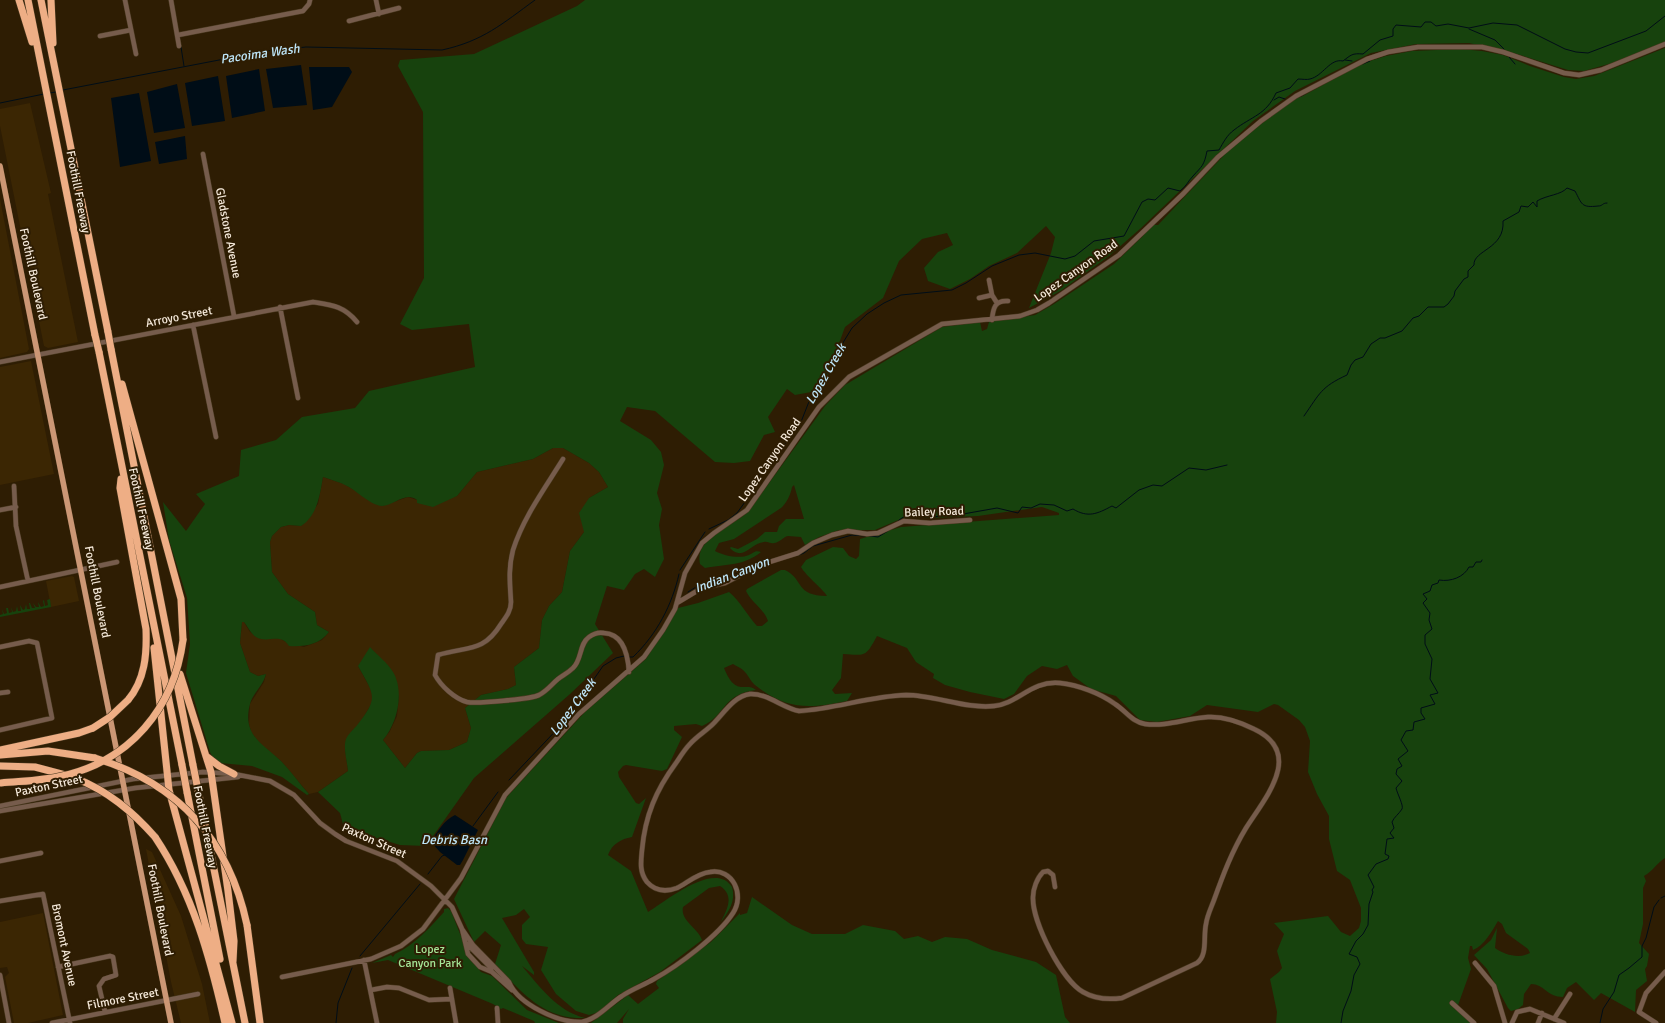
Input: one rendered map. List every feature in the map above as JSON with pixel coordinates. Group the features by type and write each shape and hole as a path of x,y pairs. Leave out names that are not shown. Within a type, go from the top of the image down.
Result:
{"highway":[{"path":"19,0 42,70"},
{"name":"Foothill Freeway","path":"28,0 99,352 121,471 182,765 233,1023"},
{"name":"Foothill Freeway","path":"41,0 245,1023"},
{"path":"51,0 56,77"},
{"path":"1,783 46,779 75,773 100,763 126,746 149,724 165,701 180,661 183,640 181,599 124,388 111,349"},
{"path":"0,750 79,733 93,728 110,718 128,700 143,673 147,650 146,629 120,488 121,471"},
{"path":"163,612 170,628 187,699 211,775 234,941 233,961"},
{"path":"151,614 167,775 178,826 233,1023"},
{"path":"0,755 48,751 95,758 124,768 150,781 188,810 212,839 226,863 239,894 247,925 260,1023"},
{"path":"206,756 219,766 234,774"},
{"path":"0,766 35,768 75,778 112,796 132,812 155,837 169,858 184,887 201,928 214,974 225,1023"}],"main road":[{"name":"Foothill Boulevard","path":"0,166 126,790 171,1023"}],"street":[{"path":"125,0 136,54"},
{"path":"171,0 179,46"},
{"path":"376,0 379,14"},
{"path":"178,36 303,11 310,2"},
{"path":"349,21 399,8"},
{"path":"100,36 131,30"},
{"name":"Lopez Canyon Road","path":"364,960 391,951 410,940 427,924 446,900 466,869 505,795 579,714 629,672 650,650 663,630 677,603 685,573 702,543 747,510 819,407 849,378 942,324 955,321 992,320 1020,316 1037,310 1119,254 1183,194 1218,157 1261,121 1299,94 1367,59 1388,52 1418,47 1477,47 1497,50 1564,73 1579,75 1601,70 1665,44"},
{"name":"Gladstone Avenue","path":"203,154 234,316"},
{"path":"989,280 992,294 997,303"},
{"path":"979,298 992,294"},
{"path":"992,320 997,303 1002,300 1008,301"},
{"name":"Arroyo Street","path":"0,362 280,307 313,302 335,306 349,312 357,322"},
{"path":"280,307 298,398"},
{"path":"193,325 216,437"},
{"path":"563,459 523,527 513,550 509,569 510,605 506,616 493,637 486,643 438,655 435,671 437,679 457,697 467,702 518,700 538,695 574,667 586,640 600,632 615,636 621,642 628,662 629,672"},
{"path":"14,486 16,526 28,581"},
{"path":"0,510 16,507"},
{"name":"Bailey Road","path":"677,603 699,590 724,583 760,565 798,553 813,543 832,535 848,531 867,534 878,533 904,521 929,523 970,520"},
{"path":"0,587 117,562"},
{"path":"0,647 29,641 35,642 38,646 52,718 0,730"},
{"path":"462,929 466,943 466,952 483,969 492,972 523,1002 536,1010 565,1021 584,1022 600,1014 623,995 652,980 669,969 713,935 727,921 738,905 739,899 735,884 726,875 710,872 672,890 661,890 647,882 642,873 641,862 647,817 662,782 690,744 712,725 733,702 743,696 756,694 783,707 799,711 836,707 883,698 906,696 992,706 1007,702 1040,684 1059,683 1101,696 1116,704 1132,719 1143,724 1159,725 1180,723 1206,717 1219,716 1245,724 1271,739 1276,748 1279,761 1274,784 1245,830 1224,870 1206,924 1203,955 1197,963 1122,998 1110,1000 1096,998 1082,992 1070,981 1048,949 1034,909 1034,888 1043,872 1048,871 1053,875 1055,887"},
{"path":"0,694 8,692"},
{"name":"Paxton Street","path":"0,811 169,784 211,775 234,774 266,780 283,787 299,800 327,829 346,841 397,861 416,874 446,900 454,910 462,929"},
{"name":"Paxton Street","path":"0,806 124,781 167,775 245,776"},
{"path":"0,861 41,852"},
{"name":"Bromont Avenue","path":"0,901 43,894 70,1021"},
{"path":"462,929 473,944 509,982 512,990"},
{"path":"58,967 110,956 113,957 116,975 104,979 100,986 105,1012"},
{"path":"282,977 364,960 377,1023"},
{"path":"1475,963 1496,989 1505,1023"},
{"path":"1656,1023 1639,1012 1646,993 1665,972"},
{"path":"0,975 9,1023"},
{"path":"371,990 387,987 398,988 429,1000 452,999"},
{"path":"450,988 456,1023"},
{"name":"Filmore Street","path":"52,1023 70,1021 105,1012 198,994"},
{"path":"1554,1019 1570,994"},
{"path":"1452,1003 1474,1023"},
{"path":"497,1008 498,1023"},
{"path":"1512,1023 1515,1014 1522,1010 1530,1009 1564,1023"},
{"path":"1538,1023 1542,1013"}],"shaded area":[{"path":"30,103 51,193 48,194 78,342 48,348 44,346 0,126 0,109"},
{"path":"0,199 29,349 27,352 0,358"},
{"path":"31,361 54,474 0,485 0,367"},
{"path":"553,448 563,448 589,463 599,472 608,487 589,498 584,532 570,551 562,592 549,606 542,620 539,648 514,667 516,685 508,689 481,695 465,708 471,728 467,742 449,750 421,751 417,753 405,768 383,740 390,731 397,716 399,696 358,666 373,693 373,701 345,749 348,771 318,792 309,794 281,761 261,745 251,732 249,724 250,704 264,682 266,674 258,676 250,672 240,643 242,622 244,622 250,632 261,639 278,637 286,642 304,647 322,640 329,632 317,625 315,612 288,594 272,572 270,542 272,536 281,527 289,525 301,526 318,504 323,477 344,484 382,506 408,497 417,500 457,496 477,472 533,459"},
{"path":"72,576 74,577 79,601 51,607 46,581"},
{"path":"146,849 152,852 181,916 202,984 210,1023 181,1023 171,982"},
{"path":"43,913 63,1015 28,1023 14,1023 5,977 9,973 7,967 0,968 0,922"}],"green space":[{"path":"585,0 1665,0 1665,42 1612,63 1584,71 1568,70 1517,54 1469,43 1416,44 1371,53 1295,91 1253,121 1141,228 1109,256 1062,290 1029,308 1051,253 1055,237 1046,226 1017,253 989,266 970,279 950,289 928,281 924,268 938,252 953,245 947,233 922,239 899,261 883,298 845,327 822,390 795,395 787,389 768,417 775,432 764,435 750,461 734,463 715,462 655,411 627,407 620,421 651,440 661,452 664,465 657,493 662,509 659,525 664,559 655,577 644,569 635,574 624,590 607,586 595,624 613,653 570,694 474,778 426,846 400,845 344,828 340,813 318,792 348,771 345,750 346,739 369,708 372,696 371,690 358,666 370,647 391,669 397,680 399,698 398,708 392,725 383,740 405,768 417,753 421,751 449,750 467,742 471,728 465,708 481,695 508,689 516,685 514,667 539,648 542,620 549,606 562,592 570,551 584,532 579,513 589,498 608,487 599,472 589,463 563,448 553,448 533,459 477,472 457,496 433,507 417,503 417,500 408,497 386,505 377,505 368,501 351,488 323,477 321,491 311,517 301,526 289,525 281,527 272,536 270,542 272,572 288,594 315,612 317,625 329,632 321,640 311,644 289,646 282,640 260,639 254,636 244,622 242,622 240,643 250,672 258,676 266,674 250,704 248,715 251,731 255,737 288,769 309,794 307,795 282,777 252,766 220,763 213,758 210,752 186,673 190,644 187,598 169,540 163,502 186,531 205,504 196,494 239,476 241,450 276,440 302,417 355,408 369,391 475,367 469,324 412,330 400,324 424,278 423,112 398,66 400,60 474,54 577,6"},
{"path":"1665,48 1665,858 1644,876 1646,881 1643,888 1643,924 1639,943 1649,954 1645,969 1647,981 1636,990 1635,1012 1601,993 1594,1000 1576,982 1567,988 1563,997 1553,995 1539,986 1531,984 1524,994 1523,1005 1518,1009 1511,1011 1487,969 1474,955 1491,940 1497,928 1495,948 1503,953 1517,956 1530,953 1528,949 1506,933 1502,924 1498,921 1481,945 1473,950 1472,946 1470,946 1468,958 1471,969 1457,1008 1472,1023 1276,1023 1277,1012 1270,979 1282,968 1277,951 1284,934 1274,923 1328,916 1341,932 1350,936 1359,928 1361,921 1361,908 1350,880 1337,871 1329,839 1329,816 1317,794 1308,772 1310,741 1305,727 1299,720 1278,705 1274,704 1258,712 1207,705 1190,716 1157,722 1140,720 1116,696 1091,689 1073,676 1067,665 1057,669 1042,666 1027,676 1014,694 1004,699 945,685 933,678 934,674 916,662 907,648 877,636 868,651 865,653 857,655 843,654 841,678 832,690 835,694 852,693 847,701 809,706 788,703 766,693 753,683 743,670 733,664 724,668 728,677 733,683 737,686 748,687 756,690 745,692 737,696 730,701 716,717 702,726 696,724 674,726 674,730 682,737 667,769 662,771 626,765 623,766 618,772 619,777 636,803 639,804 646,798 632,837 617,843 608,855 631,871 648,912 690,885 703,880 714,878 724,880 732,887 732,901 729,910 721,922 727,908 728,898 725,890 720,886 709,888 683,907 684,916 702,940 660,972 618,995 599,1012 589,1015 576,1011 556,994 541,970 548,947 526,944 522,939 522,925 530,917 524,909 516,915 502,918 534,972 534,975 522,966 542,990 558,1004 575,1015 585,1018 570,1017 545,1009 514,985 495,964 501,945 485,931 474,942 454,899 506,798 585,712 646,659 678,608 698,603 729,592 757,626 762,626 768,621 764,613 748,595 746,591 747,589 781,570 785,570 795,578 805,590 817,595 827,596 801,567 806,560 833,547 843,548 849,556 856,559 859,556 860,539 901,527 1059,515 1059,513 1042,507 978,516 927,518 917,515 903,518 875,530 839,530 819,537 805,545 801,537 788,536 776,543 759,543 743,553 735,552 730,548 738,549 757,539 765,532 777,532 779,526 786,519 804,519 794,485 791,493 781,508 734,539 719,543 715,551 727,556 737,557 749,555 759,551 761,552 755,557 742,562 705,568 700,564 700,555 708,540 748,512 825,406 845,385 942,327 980,322 982,331 987,329 989,322 1035,315 1054,304 1114,264 1142,237 1152,225 1158,225 1228,151 1258,125 1299,96 1301,97 1363,63 1386,56 1412,51 1461,49 1503,55 1530,66 1564,77 1576,79 1594,76"},
{"path":"50,599 51,607 0,617 0,615 3,614 2,609 4,614 7,613 6,608 8,608 9,613 12,612 11,607 13,612 16,611 17,606 18,611 21,611 20,605 23,610 25,609 26,604 27,609 30,609 29,603 32,608 35,608 33,603 36,607 39,607 38,602 41,607 44,606 44,600 45,606 48,605 47,600"},
{"path":"752,897 792,925 812,934 845,934 863,925 895,931 904,939 918,936 932,942 945,937 967,939 992,950 1036,962 1056,975 1065,1017 1070,1023 623,1023 623,1019 629,1009 617,1023 591,1023 628,995 638,1004 659,988 656,984 657,981 711,942 740,913 740,915 747,913"},
{"name":"Lopez Canyon Park","path":"448,908 451,911 464,944 465,952 481,972 492,976 527,1010 559,1023 535,1023 534,1021 503,1008 501,1009 493,1004 388,960 372,963 391,955 393,957 395,954 403,950 433,924 444,912 444,909"}],"water":[{"path":"301,65 307,105 273,108 266,69"},
{"path":"309,67 349,67 352,72 332,107 313,110"},
{"path":"259,69 265,111 232,118 226,76"},
{"path":"218,76 225,121 192,126 185,83"},
{"path":"177,84 185,128 154,133 147,92"},
{"path":"139,93 151,161 120,167 111,98"},
{"path":"185,136 187,159 159,164 155,142"},
{"name":"Debris Basn","path":"455,815 478,830 460,865 457,865 440,852 431,842 444,823"}],"waterway":[{"name":"Pacoima Wash","path":"63,90 266,51 306,47 442,50 481,37 492,31 535,0"},
{"name":"Lopez Creek","path":"709,529 728,520 737,513 745,502 760,474 799,427 810,399 821,380 835,364 844,341 852,328 867,314 884,303 901,295 952,290 966,283 992,266 1019,255 1035,253 1065,259 1075,256 1094,241 1124,236 1142,202 1148,199 1155,200 1168,188 1180,191 1202,165 1207,151 1219,150 1229,134 1263,111 1276,93 1290,88 1298,79 1309,79 1315,77 1334,62 1343,61 1354,54 1363,54 1380,40 1393,36 1393,29 1396,25 1421,27 1425,22 1431,22 1436,26 1448,24 1469,28 1493,23 1517,25 1565,49 1588,53 1646,31 1665,16"},
{"path":"1469,29 1495,40 1504,49"},
{"path":"181,47 184,66"},
{"path":"1509,57 1515,64"},
{"name":"Lopez Creek","path":"1345,60 1352,61"},
{"path":"1363,64 1370,61"},
{"name":"Pacoima Wash","path":"50,93 56,92"},
{"name":"Pacoima Wash","path":"0,103 44,94"},
{"path":"1299,97 1305,94"},
{"path":"1274,100 1279,97 1285,99"},
{"path":"1304,416 1322,391 1338,379 1347,375 1351,365 1355,360 1363,357 1371,344 1380,338 1385,338 1402,331 1413,318 1419,316 1428,307 1444,307 1448,304 1454,296 1455,291 1464,279 1468,277 1468,271 1474,265 1478,256 1499,238 1503,221 1519,212 1521,206 1528,207 1533,202 1537,207 1537,201 1561,192 1567,188 1575,191 1585,206 1600,206 1607,203"},
{"path":"897,522 901,518 909,515 936,517 954,514 957,510 963,514 997,508 1018,513 1022,507 1031,508 1040,504 1054,505 1067,511 1073,509 1078,512 1092,514 1112,506 1116,508 1139,490 1153,485 1162,486 1189,468 1206,470 1227,465"},
{"path":"870,536 878,537 888,531"},
{"name":"Lopez Creek","path":"680,570 705,532"},
{"path":"799,555 813,546 852,535 865,536"},
{"name":"Indian Canyon","path":"688,592 696,587 725,579 770,559"},
{"path":"1341,1023 1343,1011 1351,991 1354,975 1360,964 1357,957 1349,954 1356,941 1363,934 1368,925 1369,904 1374,887 1368,875 1376,864 1388,859 1389,856 1385,854 1387,839 1394,838 1390,833 1394,828 1392,822 1402,809 1396,788 1402,781 1396,774 1397,769 1402,766 1398,759 1408,751 1401,740 1406,731 1413,730 1414,722 1425,719 1421,713 1421,708 1435,704 1430,695 1438,693 1430,679 1432,659 1425,644 1425,635 1432,629 1429,620 1430,613 1423,603 1427,599 1423,594 1430,591 1432,585 1438,583 1439,580 1457,578 1464,574 1469,567 1473,567 1476,562 1481,562 1482,560"},
{"name":"Lopez Creek","path":"629,657 633,657 642,648 656,629 668,608 679,574"},
{"name":"Lopez Creek","path":"509,780 564,722 603,666 616,658 624,656"},
{"name":"Lopez Creek","path":"473,826 498,792"},
{"name":"Lopez Creek","path":"428,874 442,856 445,855"},
{"name":"Lopez Creek","path":"360,956 420,884"},
{"path":"1661,898 1665,896"},
{"path":"1600,1023 1603,1009 1614,992 1619,975 1642,957 1642,946 1646,938 1654,907 1659,900"},
{"name":"Lopez Creek","path":"336,1023 338,1003 352,968"}]}
